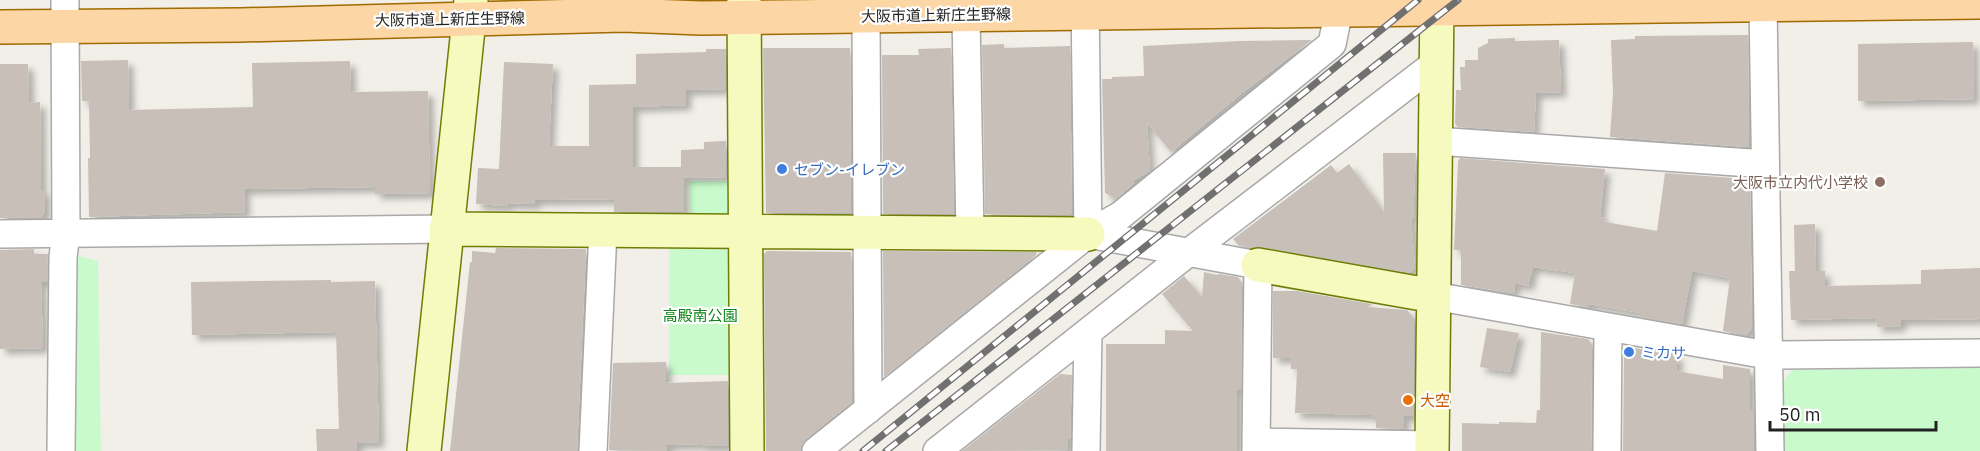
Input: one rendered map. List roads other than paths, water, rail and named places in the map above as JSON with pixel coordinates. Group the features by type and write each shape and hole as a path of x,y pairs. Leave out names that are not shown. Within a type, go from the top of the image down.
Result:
{"main road":[{"name":"大阪市道上新庄生野線","path":"0,27 65,13 241,25 470,9 701,18 745,9 866,16 966,15 1084,7 1339,10 1437,4 1763,5 1980,2"}],"street":[{"path":"1258,265 1256,446 1432,448 1437,4"},
{"path":"1763,5 1770,451"},
{"path":"1084,7 1088,234"},
{"path":"424,451 470,9"},
{"path":"745,9 747,451"},
{"path":"816,451 1088,234 1121,215 1332,44 1339,10"},
{"path":"61,451 63,257 66,233 65,13"},
{"path":"966,15 970,233"},
{"path":"866,16 867,410"},
{"path":"937,451 1188,253 1436,63"},
{"path":"1436,141 1765,164"},
{"path":"0,234 446,229 1088,234 1767,355 1980,353"},
{"path":"593,451 603,230"},
{"path":"1607,451 1608,327"},
{"path":"1086,451 1088,332"}],"railway":[{"path":"863,451 1418,0"},
{"path":"886,451 1458,0"}],"place":[{"name":"セブン-イレブン","path":"782,169"},
{"name":"大阪市立内代小学校","path":"1880,182"},
{"name":"ミカサ","path":"1629,352"},
{"name":"大空","path":"1408,400"}],"park label":[{"name":"高殿南公園","path":"700,315"}]}
